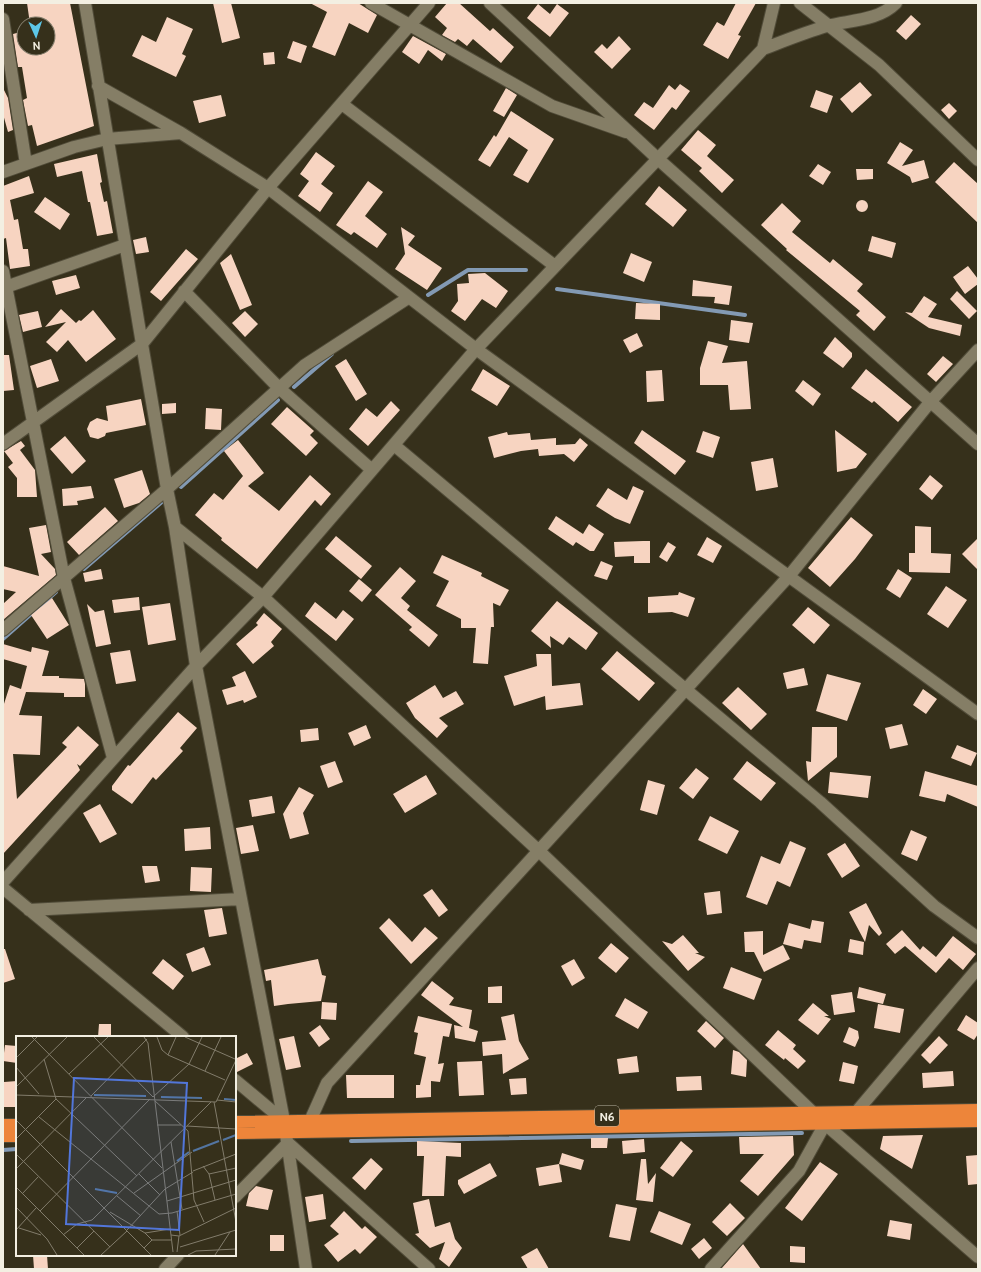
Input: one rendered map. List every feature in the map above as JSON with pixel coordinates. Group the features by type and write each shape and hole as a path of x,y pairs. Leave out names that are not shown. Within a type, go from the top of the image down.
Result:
{"highway":[{"name":"N6","path":"236,1122 286,1132 310,1121 978,1110"},
{"name":"N6","path":"236,1133 978,1121"},
{"path":"3,1125 16,1125"},
{"path":"3,1136 16,1136"}],"street":[{"path":"86,3 98,86 142,344 167,489 176,527 196,666 286,1132 306,1269"},
{"path":"370,3 410,24 552,106 631,134"},
{"path":"3,444 142,344 268,188 429,3"},
{"path":"490,3 658,159 978,444"},
{"path":"763,49 774,3"},
{"path":"800,3 879,65 978,160"},
{"path":"3,882 196,666 263,597 476,349 763,49 828,26 863,20 890,9 896,3"},
{"path":"3,19 26,164"},
{"path":"98,86 181,133 268,188 408,298 476,349 978,714"},
{"path":"342,104 555,266"},
{"path":"3,172 74,147 107,139 181,133"},
{"path":"5,287 125,245"},
{"path":"3,271 64,578 113,758"},
{"path":"184,291 280,388 372,470"},
{"path":"3,630 167,489 305,365 408,298"},
{"path":"310,1121 327,1083 789,576 931,401 978,350"},
{"path":"394,445 820,802 934,906 978,938"},
{"path":"176,527 263,597 539,851 825,1124 978,1257"},
{"path":"3,888 182,1036"},
{"path":"29,910 241,899"},
{"path":"847,1123 978,968"},
{"path":"236,1081 286,1132 429,1269"},
{"path":"711,1269 799,1171 825,1124"},
{"path":"236,1196 286,1132"},
{"path":"165,1269 177,1256"}],"building":[{"path":"27,3 70,3 94,126 37,146 32,125 28,126 23,100 27,98 22,67 18,67 16,56 56,56 56,16 29,16"},
{"path":"213,3 231,3 240,38 222,43"},
{"path":"310,3 358,3 377,15 368,33 349,23 335,56 312,47 327,12"},
{"path":"447,3 459,3 490,31 493,28 514,47 501,63 473,39 467,46 458,39 455,42 442,35 447,28 435,17"},
{"path":"736,3 756,3 738,35 741,36 728,59 703,45 717,22 724,26"},
{"path":"538,4 550,14 557,4 569,13 550,37 527,18"},
{"path":"911,15 921,24 906,40 896,31"},
{"path":"167,17 193,29 182,54 186,56 176,77 132,56 142,35 156,42"},
{"path":"16,33 16,54 13,34"},
{"path":"413,36 446,54 442,61 428,50 419,64 402,52"},
{"path":"619,36 631,49 612,69 594,52 602,44 607,49"},
{"path":"293,41 307,46 301,63 287,58"},
{"path":"274,52 275,64 264,65 263,53"},
{"path":"860,82 872,95 852,113 840,99"},
{"path":"680,84 690,91 676,110 672,107 654,130 634,115 644,102 653,108 669,85 675,90"},
{"path":"3,88 8,98 13,130 8,132 3,114"},
{"path":"506,88 517,95 504,117 493,111"},
{"path":"816,90 833,96 827,113 810,107"},
{"path":"221,95 226,116 199,123 193,101"},
{"path":"949,103 957,111 949,119 941,110"},
{"path":"511,111 554,139 528,183 513,175 528,150 509,137 490,167 478,160 494,135 496,137"},
{"path":"698,130 716,145 707,156 734,180 722,193 699,171 702,168 681,150"},
{"path":"900,142 913,150 902,166 924,160 929,178 912,183 910,177 887,163"},
{"path":"316,152 335,166 321,184 333,193 320,212 298,196 309,181 300,174"},
{"path":"97,154 102,182 100,183 104,202 107,201 113,233 97,236 82,171 57,177 54,164"},
{"path":"954,162 978,184 978,223 935,182"},
{"path":"818,164 831,172 823,185 809,176"},
{"path":"856,169 873,169 873,179 857,180"},
{"path":"29,176 34,193 10,200 14,220 18,219 23,249 28,249 30,266 10,269 6,238 3,239 3,186"},
{"path":"368,181 383,192 365,216 387,234 377,248 354,232 351,235 336,225"},
{"path":"659,186 687,210 673,227 645,204"},
{"path":"45,197 70,214 60,230 34,212"},
{"path":"862,200 866,202 868,206 866,210 862,212 858,210 856,206 858,202"},
{"path":"782,203 801,221 792,232 830,263 833,259 863,284 857,291 886,317 874,331 856,315 860,311 786,250 787,249 761,225"},
{"path":"401,227 415,236 408,245 442,268 427,290 395,269 405,254"},
{"path":"872,236 896,243 892,258 868,251"},
{"path":"146,237 149,252 136,254 133,240"},
{"path":"186,249 198,259 161,301 150,292"},
{"path":"631,253 652,262 644,282 623,273"},
{"path":"231,254 252,305 240,310 220,263"},
{"path":"968,266 978,279 978,284 965,294 953,277"},
{"path":"485,273 508,291 496,308 482,299 465,321 451,311 458,301 457,284 469,283 468,274"},
{"path":"76,275 80,288 56,295 52,281"},
{"path":"693,280 732,286 729,305 714,303 715,297 692,296"},
{"path":"957,291 977,311 969,319 950,299"},
{"path":"924,296 937,304 928,317 962,325 960,336 929,328 905,312 912,313"},
{"path":"636,303 660,304 660,320 635,319"},
{"path":"61,309 76,323 79,320 81,321 93,310 116,339 86,362 68,340 57,352 46,342 66,322 45,327"},
{"path":"38,311 42,327 23,332 19,315"},
{"path":"245,311 258,324 245,337 232,323"},
{"path":"731,320 753,323 749,343 729,340"},
{"path":"637,333 643,346 630,353 623,340"},
{"path":"835,337 852,353 852,357 843,368 823,353"},
{"path":"708,341 728,346 722,363 747,361 751,409 730,410 728,385 700,385 700,368"},
{"path":"3,355 9,355 14,390 3,391"},
{"path":"943,356 953,364 936,382 927,374"},
{"path":"51,359 59,381 37,388 30,366"},
{"path":"346,359 367,394 356,401 335,366"},
{"path":"483,369 510,386 497,406 471,390"},
{"path":"866,369 912,407 898,422 874,401 872,403 851,388"},
{"path":"662,370 664,401 647,402 646,371"},
{"path":"803,380 821,394 813,406 795,391"},
{"path":"141,399 146,425 106,433 105,436 98,439 90,437 87,429 90,422 97,418 108,421 106,406"},
{"path":"391,401 400,410 368,446 349,429 366,408 377,417"},
{"path":"176,403 176,413 162,414 162,404"},
{"path":"287,407 314,431 310,435 318,443 306,456 271,424"},
{"path":"206,408 222,409 221,430 205,429"},
{"path":"642,430 686,461 675,475 634,443"},
{"path":"835,430 867,454 856,468 837,472"},
{"path":"703,431 720,437 713,458 696,452"},
{"path":"507,432 508,435 530,433 531,440 556,438 556,445 575,444 580,438 588,445 574,462 564,454 539,456 538,449 521,451 494,458 488,437"},
{"path":"65,436 86,461 72,474 50,449"},
{"path":"238,440 264,473 248,486 279,511 310,475 331,494 321,506 315,500 257,569 221,540 222,538 195,515 214,493 223,500 243,476 224,451"},
{"path":"21,441 25,446 20,450 35,470 37,497 17,497 17,478 8,467 13,463 4,451"},
{"path":"773,458 778,487 756,491 751,462"},
{"path":"142,470 150,494 139,503 124,508 114,479"},
{"path":"930,475 943,486 932,500 919,489"},
{"path":"91,486 94,498 77,501 78,505 63,506 62,489"},
{"path":"633,486 644,491 630,524 615,518 596,506 608,488 627,500"},
{"path":"105,507 118,521 79,555 67,542"},
{"path":"556,516 583,534 589,524 604,534 594,551 590,551 576,542 573,546 548,529"},
{"path":"851,517 873,535 855,559 830,587 808,568"},
{"path":"46,525 51,552 41,554 55,569 56,575 3,620 3,604 16,592 3,589 3,566 39,576 29,528"},
{"path":"915,526 931,527 931,553 951,554 950,573 909,572 909,553 915,553"},
{"path":"336,536 372,566 361,579 325,549"},
{"path":"707,537 722,546 713,563 697,555"},
{"path":"978,538 978,570 962,554"},
{"path":"650,541 650,563 634,563 634,556 615,557 614,542"},
{"path":"668,542 676,547 667,562 659,557"},
{"path":"442,555 482,573 481,576 509,590 500,606 493,603 494,627 491,627 488,664 473,663 476,628 461,628 461,619 436,606 449,581 433,573"},
{"path":"601,561 613,566 607,580 594,576"},
{"path":"400,567 416,581 401,598 410,606 407,610 438,635 429,647 409,630 412,627 375,595"},
{"path":"101,569 103,579 85,582 83,573"},
{"path":"898,569 912,578 900,598 886,589"},
{"path":"359,579 372,590 362,602 349,591"},
{"path":"946,586 967,600 948,628 927,614"},
{"path":"679,592 695,598 688,617 672,612 648,613 648,597 678,595"},
{"path":"139,597 140,610 114,613 112,600"},
{"path":"52,598 69,625 47,639 31,615"},
{"path":"557,601 598,633 586,650 569,637 563,645 550,636 551,648 531,631"},
{"path":"315,602 336,619 343,610 354,619 336,641 305,616"},
{"path":"170,603 176,640 148,645 142,607"},
{"path":"87,604 95,612 104,610 111,644 96,647"},
{"path":"808,607 830,625 814,644 792,625"},
{"path":"264,613 282,629 271,642 274,646 253,664 236,644 258,625 256,623"},
{"path":"3,644 31,652 32,647 49,651 42,676 59,676 59,678 84,679 85,684 85,697 64,697 64,693 26,692 19,715 42,716 40,755 13,754 17,799 67,747 62,743 78,726 99,745 80,766 77,764 80,770 3,854 3,707 10,685 21,689 27,666 3,659"},
{"path":"130,650 136,681 116,684 110,653"},
{"path":"617,651 655,683 639,701 601,669"},
{"path":"536,654 551,654 552,686 580,683 583,705 546,710 545,696 514,706 504,676 537,666"},
{"path":"804,668 808,685 787,689 783,673"},
{"path":"245,671 257,697 244,703 243,700 227,705 222,690 236,686 232,677"},
{"path":"827,674 861,683 847,721 816,711"},
{"path":"435,685 443,698 456,691 464,704 439,718 448,726 437,738 415,718 406,703"},
{"path":"738,687 767,714 751,730 722,703"},
{"path":"923,689 937,699 926,714 913,705"},
{"path":"178,712 197,728 180,748 183,751 156,780 153,777 132,804 112,790 112,786 128,765 130,766"},
{"path":"902,724 908,745 890,749 885,728"},
{"path":"366,725 371,738 354,746 348,733"},
{"path":"812,727 837,727 837,757 808,781 806,761 811,762"},
{"path":"318,728 319,740 301,742 300,730"},
{"path":"957,745 977,753 971,766 951,758"},
{"path":"335,761 343,782 328,788 320,766"},
{"path":"747,761 776,783 761,801 733,779"},
{"path":"696,768 709,778 693,799 679,788"},
{"path":"925,771 978,786 978,807 947,794 945,802 919,796"},
{"path":"830,772 871,776 868,798 828,793"},
{"path":"426,775 437,794 405,813 393,794"},
{"path":"648,780 665,785 657,815 640,810"},
{"path":"299,787 314,795 303,813 309,834 290,839 283,814"},
{"path":"272,796 275,813 252,817 249,800"},
{"path":"100,804 117,834 100,843 83,813"},
{"path":"710,816 739,831 727,854 698,840"},
{"path":"253,825 259,851 241,854 236,828"},
{"path":"210,827 211,849 185,851 184,829"},
{"path":"911,830 927,837 917,861 901,854"},
{"path":"790,841 806,848 790,887 777,881 767,905 746,897 761,856 780,864"},
{"path":"845,843 860,866 842,878 827,854"},
{"path":"142,866 157,866 160,881 145,883"},
{"path":"191,867 212,868 211,892 190,891"},
{"path":"432,889 448,910 439,917 423,895"},
{"path":"720,891 722,913 707,915 704,893"},
{"path":"866,903 882,933 879,936 869,925 865,942 849,912"},
{"path":"222,908 227,934 209,937 204,910"},
{"path":"389,918 412,942 425,927 438,938 411,964 379,928"},
{"path":"812,920 824,922 821,943 804,940 802,949 783,944 789,923 810,929"},
{"path":"902,930 920,950 923,946 936,957 953,936 976,954 963,970 949,958 936,973 905,946 895,954 886,944"},
{"path":"763,931 763,955 783,945 790,959 764,972 754,952 745,952 744,932"},
{"path":"683,935 699,953 695,953 705,957 688,971 662,941 672,944"},
{"path":"850,939 864,942 863,955 848,952"},
{"path":"611,943 629,958 616,973 598,958"},
{"path":"204,947 211,965 192,972 186,954"},
{"path":"3,949 5,949 15,979 3,983"},
{"path":"163,959 184,976 173,990 152,973"},
{"path":"318,959 322,975 326,976 321,1001 274,1006 271,980 266,981 264,970"},
{"path":"574,959 585,978 572,986 561,966"},
{"path":"731,967 762,979 754,1000 723,988"},
{"path":"432,981 454,998 449,1005 472,1010 469,1028 478,1031 475,1042 455,1038 454,1025 463,1027 421,995"},
{"path":"502,986 502,1003 488,1003 488,987"},
{"path":"859,987 886,994 883,1004 857,998"},
{"path":"852,992 855,1012 834,1015 831,995"},
{"path":"625,998 648,1012 638,1029 615,1016"},
{"path":"322,1002 337,1003 336,1020 321,1019"},
{"path":"813,1003 829,1016 824,1016 831,1019 818,1035 798,1020"},
{"path":"878,1004 904,1009 900,1033 874,1028"},
{"path":"514,1014 519,1041 529,1059 503,1074 502,1054 483,1056 482,1042 506,1040 501,1017"},
{"path":"966,1015 978,1023 978,1034 974,1040 957,1030"},
{"path":"418,1016 452,1024 449,1037 443,1036 438,1064 444,1063 440,1082 431,1081 431,1097 416,1098 416,1085 420,1085 426,1057 414,1054 418,1033 414,1032"},
{"path":"706,1021 724,1038 715,1048 697,1031"},
{"path":"99,1024 111,1024 111,1036 98,1036"},
{"path":"320,1025 330,1039 319,1047 309,1033"},
{"path":"849,1027 858,1031 859,1038 855,1047 843,1042"},
{"path":"778,1030 796,1045 793,1049 806,1061 798,1069 785,1058 784,1060 765,1045"},
{"path":"294,1036 301,1067 286,1070 279,1039"},
{"path":"939,1036 948,1045 930,1064 921,1055"},
{"path":"5,1045 16,1046 16,1063 3,1061"},
{"path":"733,1050 739,1052 747,1060 746,1077 731,1074"},
{"path":"247,1053 253,1064 236,1072 236,1058"},
{"path":"637,1056 639,1072 619,1074 617,1059"},
{"path":"482,1061 484,1095 459,1096 457,1062"},
{"path":"843,1062 858,1066 854,1084 839,1081"},
{"path":"953,1071 954,1086 923,1088 922,1073"},
{"path":"346,1075 394,1075 394,1098 347,1098"},
{"path":"701,1076 702,1090 677,1091 676,1077"},
{"path":"526,1078 527,1094 511,1095 509,1079"},
{"path":"16,1081 16,1107 4,1107 4,1082"},
{"path":"923,1135 912,1169 880,1149 883,1136"},
{"path":"793,1136 794,1155 758,1196 740,1181 764,1154 740,1154 739,1137"},
{"path":"591,1138 608,1138 607,1148 591,1148"},
{"path":"644,1139 645,1152 623,1154 622,1141"},
{"path":"417,1141 461,1143 461,1157 446,1156 444,1196 422,1196 424,1156 417,1156"},
{"path":"681,1141 693,1151 673,1177 660,1168"},
{"path":"562,1153 584,1160 581,1170 559,1164"},
{"path":"978,1155 978,1184 968,1185 966,1156"},
{"path":"371,1158 383,1169 365,1190 352,1178"},
{"path":"641,1159 646,1159 648,1184 656,1173 653,1202 636,1200"},
{"path":"820,1162 838,1174 802,1221 785,1208"},
{"path":"490,1163 497,1176 464,1194 458,1184 458,1180"},
{"path":"559,1164 562,1182 539,1186 536,1168"},
{"path":"256,1186 273,1190 268,1210 246,1206 249,1193"},
{"path":"323,1194 326,1219 309,1222 305,1197"},
{"path":"429,1199 435,1227 450,1222 455,1239 462,1248 449,1267 439,1259 445,1242 430,1248 415,1234 419,1233 413,1203"},
{"path":"730,1203 745,1218 727,1236 712,1222"},
{"path":"616,1204 637,1208 630,1241 609,1237"},
{"path":"344,1211 362,1229 365,1226 377,1237 360,1254 355,1249 338,1262 324,1245 339,1234 330,1226"},
{"path":"659,1211 691,1224 682,1245 650,1232"},
{"path":"890,1220 912,1224 910,1240 887,1236"},
{"path":"270,1235 284,1235 284,1251 270,1251"},
{"path":"704,1238 712,1248 699,1259 691,1249"},
{"path":"743,1244 761,1269 721,1269"},
{"path":"790,1246 805,1247 805,1263 790,1262"},
{"path":"537,1248 549,1269 528,1269 521,1257"},
{"path":"33,1256 47,1256 48,1269 34,1269"}],"waterway":[{"path":"428,295 468,270 526,270"},
{"path":"557,289 745,315"},
{"path":"294,387 332,354"},
{"path":"181,487 278,400"},
{"path":"84,569 163,501"},
{"path":"3,639 56,592"},
{"path":"351,1141 802,1133"},
{"path":"3,1150 16,1149"}]}
